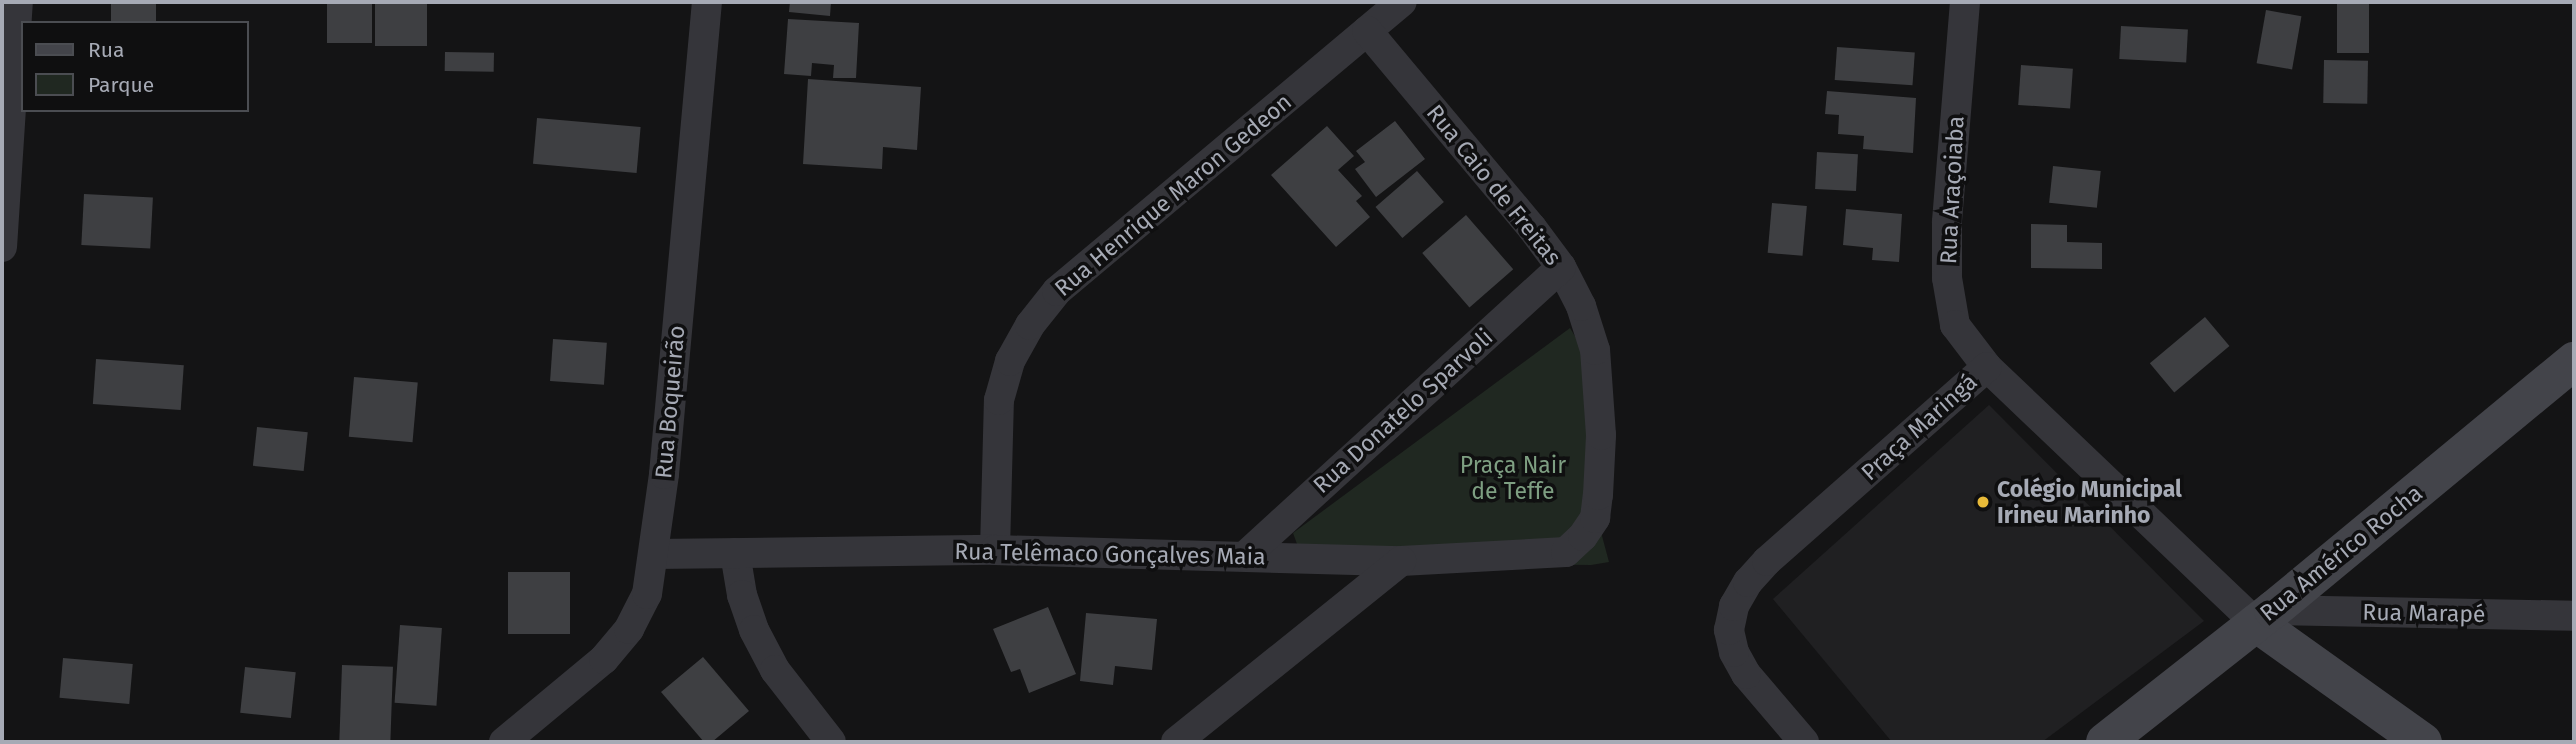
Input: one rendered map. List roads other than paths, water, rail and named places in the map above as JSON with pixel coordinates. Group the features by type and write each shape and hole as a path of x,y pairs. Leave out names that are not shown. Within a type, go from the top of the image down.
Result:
{"street":[{"path":"2,247 18,2"},
{"name":"Rua Boqueirão","path":"505,742 604,659 629,629 647,594 654,554 707,2"},
{"name":"Rua Henrique Maron Gedeon","path":"995,550 999,400 1010,360 1030,326 1057,291 1402,2"},
{"name":"Rua Araçoiaba","path":"1965,2 1947,222 1947,278 1955,325 1987,366"},
{"name":"Rua Caio de Freitas","path":"1367,31 1532,228 1561,267 1581,306 1595,350 1601,435 1595,518 1583,536 1566,552"},
{"name":"Rua Donatelo Sparvoli","path":"1245,556 1561,267"},
{"name":"Rua Américo Rocha","path":"2105,742 2265,617 2574,361"},
{"name":"Praça Maringá","path":"1804,742 1746,674 1734,652 1729,630 1734,606 1748,582 1767,561 1987,366 2265,617"},
{"name":"Rua Telêmaco Gonçalves Maia","path":"654,554 995,550 1401,561 1566,552"},
{"path":"735,553 742,595 754,630 775,670 831,742"},
{"path":"1176,742 1401,561"},
{"name":"Rua Marapé","path":"2265,617 2574,616"},
{"path":"2265,617 2423,742"}],"place":[{"name":"Colégio Municipal Irineu Marinho","path":"1983,502"}],"park label":[{"name":"Praça Nair de Teffe","path":"1513,478"}]}
